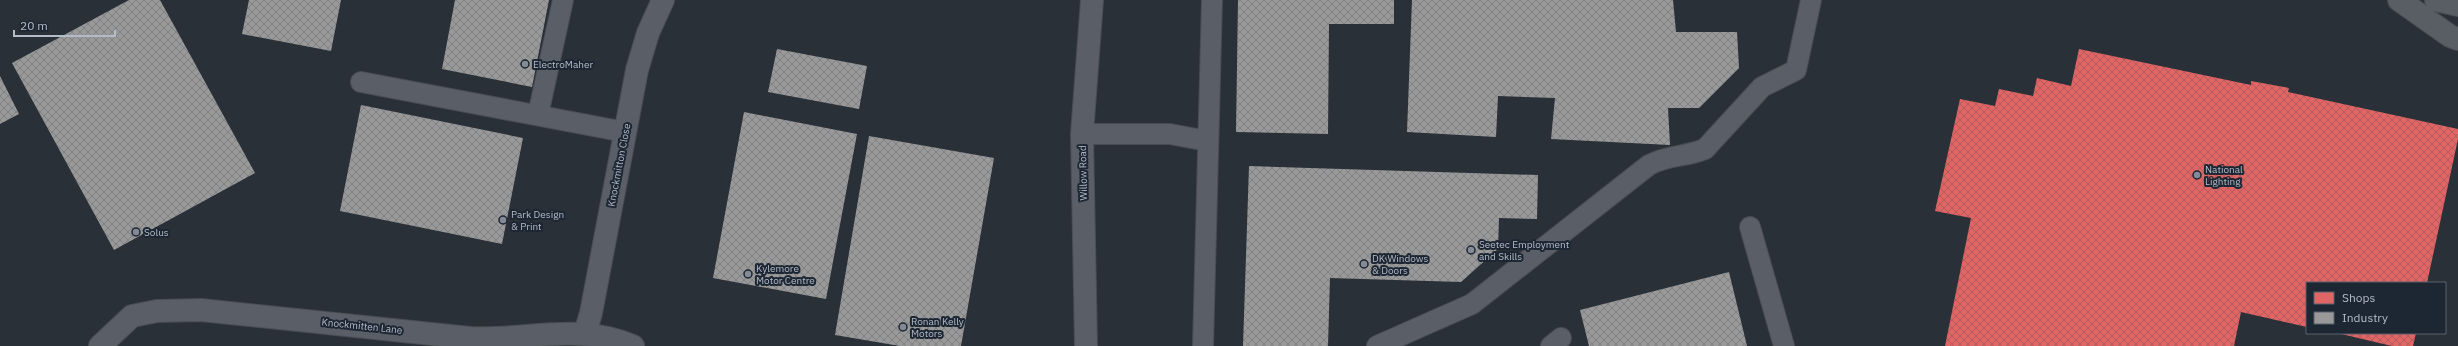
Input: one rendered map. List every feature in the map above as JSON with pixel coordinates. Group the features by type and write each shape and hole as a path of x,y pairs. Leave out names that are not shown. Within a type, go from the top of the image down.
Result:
{"main road":[{"path":"2399,0 2450,36 2458,39"},
{"path":"2436,0 2458,5"}],"street":[{"name":"Knockmitton Close","path":"585,333 591,314 637,70 648,33 663,0"},
{"name":"Willow Road","path":"1086,346 1082,134 1092,0"},
{"name":"Knockmitten Lane","path":"100,346 132,316 157,311 201,310 470,338 496,339 542,334 585,333 633,346"}],"lane":[{"path":"538,115 563,0"},
{"path":"1203,346 1207,141 1212,0"},
{"path":"1377,346 1472,304 1649,165 1661,158 1694,153 1705,149 1762,87 1796,70 1811,0"},
{"path":"361,82 625,132"},
{"path":"1082,134 1170,134 1207,141"},
{"path":"1750,227 1784,346"}],"building: Shops":[{"name":"National Lighting","path":"2079,49 2251,85 2251,81 2289,88 2288,92 2458,129 2458,139 2427,282 2306,282 2306,327 2241,312 2234,346 1945,346 1971,218 1935,211 1960,99 1995,106 1999,89 2033,96 2037,78 2071,86"},
{"path":"2341,334 2416,334 2413,346 2392,346"}],"building: Industry":[{"path":"129,0 160,0 255,173 114,250 12,63"},
{"path":"249,0 341,0 331,51 242,34"},
{"path":"455,0 549,0 532,87 442,69"},
{"path":"1238,0 1394,0 1394,24 1329,24 1328,134 1236,132"},
{"path":"1412,0 1673,0 1676,32 1737,32 1739,68 1699,108 1668,108 1670,145 1551,139 1555,98 1498,96 1496,137 1407,132"},
{"path":"777,49 867,66 859,109 768,92"},
{"path":"0,76 19,114 0,124"},
{"path":"361,105 523,138 502,244 340,211"},
{"path":"744,112 857,134 826,299 713,278"},
{"path":"869,136 994,158 961,346 900,346 835,335"},
{"name":"DK Windows & Doors","path":"1249,166 1538,175 1537,219 1499,218 1498,249 1461,282 1330,278 1328,346 1243,346"},
{"path":"1729,272 1747,346 1589,346 1580,310"}],"place":[{"name":"ElectroMaher","path":"525,64"},
{"name":"National Lighting","path":"2197,175"},
{"name":"Park Design & Print","path":"503,220"},
{"name":"Solus","path":"136,232"},
{"name":"Seetec Employment and Skills","path":"1471,250"},
{"name":"DK Windows & Doors","path":"1364,264"},
{"name":"Kylemore Motor Centre","path":"748,274"},
{"name":"Ronan Kelly Motors","path":"903,327"}]}
